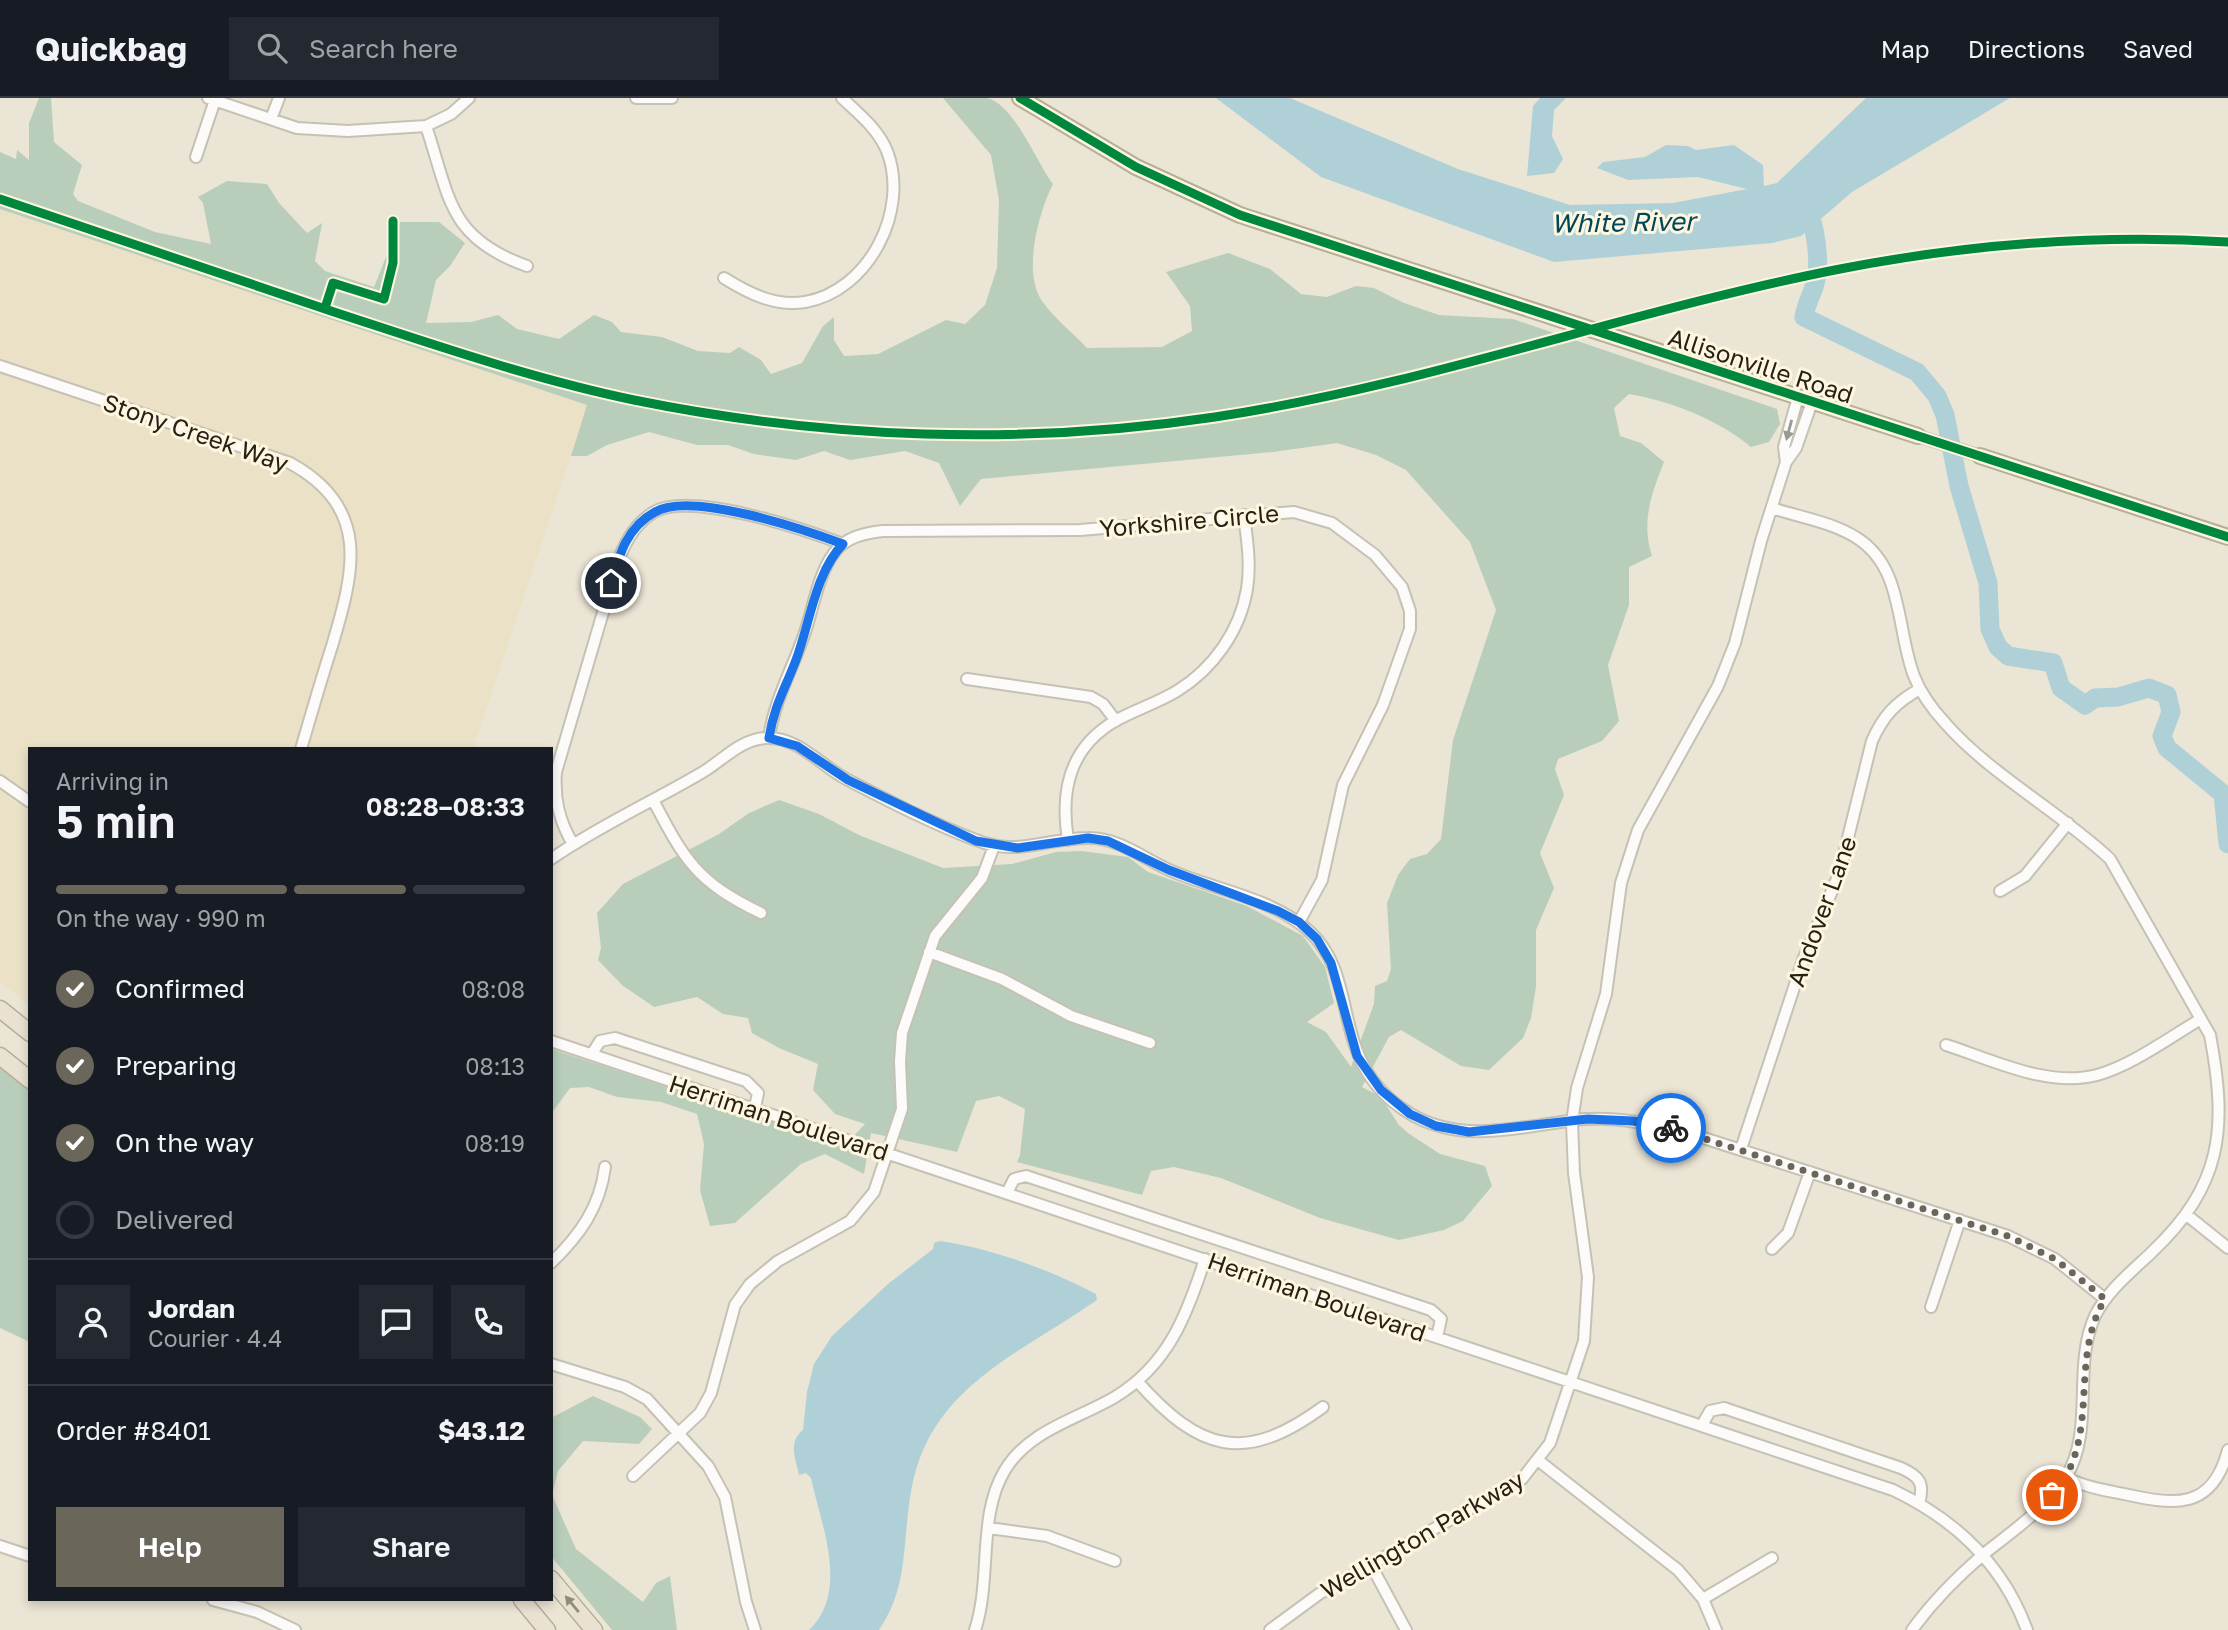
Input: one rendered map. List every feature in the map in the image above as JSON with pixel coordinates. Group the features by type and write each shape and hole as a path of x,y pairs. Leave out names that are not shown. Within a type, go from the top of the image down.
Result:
{"highway":[{"path":"0,1009 28,1031"},
{"path":"0,1056 28,1078"},
{"path":"553,1581 594,1630"},
{"path":"523,1601 547,1630"}],"main road":[{"name":"Allisonville Road","path":"1020,98 1136,167 1240,215 1918,436"},
{"name":"Allisonville Road","path":"1980,456 2228,537"}],"street":[{"path":"271,120 279,98"},
{"path":"196,157 211,99 306,130 376,131 426,126 451,114 469,98"},
{"path":"636,98 672,98"},
{"path":"724,278 765,299 805,302 843,286 866,265 889,218 894,177 879,137 842,98"},
{"path":"426,126 452,204 468,232 492,253 527,266"},
{"name":"Stony Creek Way","path":"0,366 290,463 329,494 347,528 352,570 302,747"},
{"name":"Wellington Parkway","path":"1270,1630 1298,1607 1522,1479 1539,1461 1554,1434 1584,1341 1589,1298 1574,1173 1572,1122 1577,1088 1606,995 1621,883 1645,817 1718,686 1735,643 1786,462 1784,447 1805,399"},
{"name":"Allisonville Road","path":"1918,436 1980,456"},
{"path":"573,844 560,821 555,788 556,772 619,558 635,527 660,510 699,506 807,531 843,544 830,560 795,662 776,702 769,738"},
{"path":"1772,508 1847,533 1865,543 1880,560 1892,583 1908,656 1920,689 1931,707 1962,740 2110,859 2201,1019 2220,1064 2226,1113 2219,1158 2206,1190 2188,1216 2105,1299 2096,1315 2087,1341 2078,1440 2066,1477 2040,1507 1941,1593 1912,1630"},
{"name":"Yorkshire Circle","path":"843,544 868,533 883,531 1080,530 1294,512 1319,517 1342,528 1388,566 1402,587 1410,611 1410,629 1400,664 1383,705 1343,785 1322,880 1299,922"},
{"path":"1068,840 1064,807 1070,770 1083,747 1116,720 1187,684 1209,665 1225,645 1241,613 1247,590 1249,563 1244,515"},
{"path":"967,679 1091,697 1103,704 1116,720"},
{"name":"Andover Lane","path":"1741,1149 1803,960 1839,874 1872,741 1879,724 1894,706 1920,689"},
{"path":"553,858 704,771 741,745 769,738 797,746 848,780 976,841 994,846 1034,848 1088,838 1117,844 1169,870 1278,911 1299,922 1317,939 1331,963 1357,1056 1381,1090 1410,1114 1436,1126 1469,1132 1588,1119 1654,1124 1741,1149 2032,1246 2065,1266 2105,1299"},
{"path":"0,781 28,801"},
{"path":"653,800 682,854 706,881 761,913"},
{"path":"2000,891 2025,876 2068,824"},
{"path":"633,1476 680,1434 706,1403 729,1321 742,1294 759,1273 850,1221 874,1192 889,1153 903,1101 900,1041 929,952 938,928 982,878 994,846"},
{"path":"929,952 1002,979 1071,1016 1150,1043"},
{"path":"1947,1045 2051,1077 2084,1077 2112,1070 2201,1019"},
{"path":"592,1054 600,1041 615,1038 733,1077 757,1089 755,1108"},
{"name":"Herriman Boulevard","path":"553,1042 1876,1483 1919,1503 1960,1531 1983,1555 2014,1599 2028,1630"},
{"path":"553,1260 572,1241 597,1203 605,1167"},
{"path":"1772,1249 1788,1233 1810,1172"},
{"path":"1007,1192 1014,1179 1026,1176 1392,1297 1436,1313 1441,1325 1437,1336"},
{"path":"2188,1216 2228,1248"},
{"path":"1931,1307 1960,1220"},
{"path":"975,1630 984,1592 989,1528 996,1489 1018,1453 1045,1433 1114,1397 1137,1381 1161,1357 1180,1328 1205,1259"},
{"path":"553,1365 636,1392 656,1406 708,1466 726,1497 746,1602 755,1630"},
{"path":"1137,1381 1179,1424 1215,1440 1240,1442 1267,1439 1296,1427 1323,1407"},
{"path":"1702,1425 1710,1411 1719,1407 1900,1468 1917,1476 1921,1482 1919,1503"},
{"path":"2066,1477 2084,1486 2154,1501 2185,1501 2205,1493 2215,1482 2228,1450"},
{"path":"1539,1461 1678,1570 1703,1599 1716,1630"},
{"path":"989,1528 1047,1536 1115,1561"},
{"path":"0,1546 28,1555"},
{"path":"1703,1599 1772,1558"},
{"path":"1371,1565 1406,1630"},
{"path":"217,1601 257,1612 295,1630"}],"shaded area":[{"path":"0,209 588,405 474,747 28,747 28,1003 0,982"}],"green space":[{"path":"39,98 51,98 54,142 82,165 73,194 78,201 155,232 211,244 203,203 198,197 227,181 267,184 279,203 307,233 322,223 315,261 325,271 374,287 400,222 439,222 465,243 450,266 436,280 426,323 471,322 498,315 517,329 559,339 594,315 612,322 621,332 662,337 698,351 730,353 739,347 761,360 771,374 802,363 823,326 834,317 834,340 844,356 878,354 946,320 965,324 985,305 997,268 999,200 991,155 943,98 987,98 997,103 1016,122 1053,184 1035,242 1033,274 1036,289 1047,307 1087,348 1162,347 1192,331 1190,306 1166,272 1228,253 1270,269 1301,294 1327,297 1356,286 1374,288 1404,303 1439,315 1513,319 1777,409 1780,424 1769,442 1751,447 1709,420 1661,401 1629,394 1614,408 1620,436 1641,443 1664,462 1649,509 1647,532 1652,556 1629,567 1629,605 1608,665 1619,721 1602,741 1558,759 1555,769 1564,795 1540,853 1554,888 1536,930 1536,986 1531,1018 1523,1038 1489,1070 1461,1066 1401,1030 1389,1037 1362,1087 1381,1097 1399,1125 1408,1133 1440,1154 1485,1166 1492,1186 1463,1221 1444,1230 1399,1240 1320,1218 1221,1178 1174,1167 1151,1171 1142,1195 1017,1162 1025,1109 999,1096 976,1101 957,1152 871,1133 864,1174 825,1154 801,1164 735,1223 710,1226 700,1190 704,1144 697,1114 661,1102 617,1097 589,1087 570,1088 553,1111 553,1050 845,1145 865,1124 835,1114 813,1090 818,1064 752,1033 748,1018 723,1014 697,997 654,1007 622,985 598,960 601,948 597,913 623,884 719,834 749,813 779,800 819,814 859,835 943,868 1012,864 1056,852 1081,851 1128,857 1148,872 1247,906 1303,936 1325,967 1334,1003 1307,1022 1326,1032 1351,1067 1374,1004 1375,986 1387,981 1391,969 1387,903 1398,875 1410,859 1427,854 1441,839 1453,740 1496,610 1470,542 1406,470 1376,455 1337,443 1273,452 981,479 960,506 939,463 905,451 850,460 824,451 796,460 754,454 728,445 697,445 649,432 607,445 587,456 571,456 587,405 0,209 0,152 16,159 17,150 29,160 29,123"},
{"path":"0,1061 28,1082 28,1341 0,1328"},
{"path":"593,1396 640,1417 652,1429 639,1444 583,1441 558,1471 553,1491 553,1417"},
{"path":"553,1497 576,1549 643,1602 656,1583 670,1576 677,1630 612,1630 553,1558"}],"water":[{"name":"White River","path":"1216,98 1290,98 1458,169 1570,205 1673,203 1747,189 1698,177 1628,180 1597,168 1603,162 1645,157 1666,145 1688,146 1696,150 1734,145 1763,165 1764,186 1777,183 1866,98 2010,98 1852,192 1801,236 1772,243 1554,262 1321,177"},
{"path":"1540,98 1566,98 1554,110 1552,136 1563,159 1554,173 1527,176 1533,106"},
{"path":"940,1241 980,1249 1040,1268 1096,1294 1097,1300 982,1377 957,1399 936,1425 921,1456 911,1492 900,1580 889,1614 879,1630 809,1630 821,1614 828,1596 830,1577 826,1536 811,1478 806,1473 799,1475 794,1450 795,1440 803,1430 807,1392 814,1364 832,1336 888,1284 933,1249 934,1243"}],"waterway":[{"path":"1806,200 1814,231 1818,266 1804,317 1917,372 1937,396 1945,415 1959,486 1988,583 1990,629 1998,647 2008,656 2053,663 2061,688 2085,705 2095,698 2118,697 2149,688 2167,695 2171,712 2162,736 2167,748 2223,794 2228,844"}],"cycle path":[{"path":"1020,98 1136,167 1240,215 2228,537"},
{"path":"0,199 484,361 596,392 706,413 778,423 924,434 997,435 1143,426 1294,403 1451,367 1762,286 1888,260 1985,247 2082,240 2228,242"},
{"path":"325,308 333,283 384,299 393,263 393,221"}],"way so far":[{"path":"1671,1128 2008,1236 2055,1259 2105,1299 2087,1341 2077,1449 2066,1477 2052,1495"}],"route":[{"path":"611,583 626,540 635,527 655,512 673,506 699,506 737,514 807,531 843,544 830,560 795,662 776,702 769,738 782,739 797,746 848,780 976,841 1007,848 1034,848 1068,840 1097,838 1117,844 1169,870 1278,911 1299,922 1317,939 1331,963 1349,1034 1370,1079 1410,1114 1436,1126 1469,1132 1487,1132 1588,1119 1633,1121 1671,1128"}]}
